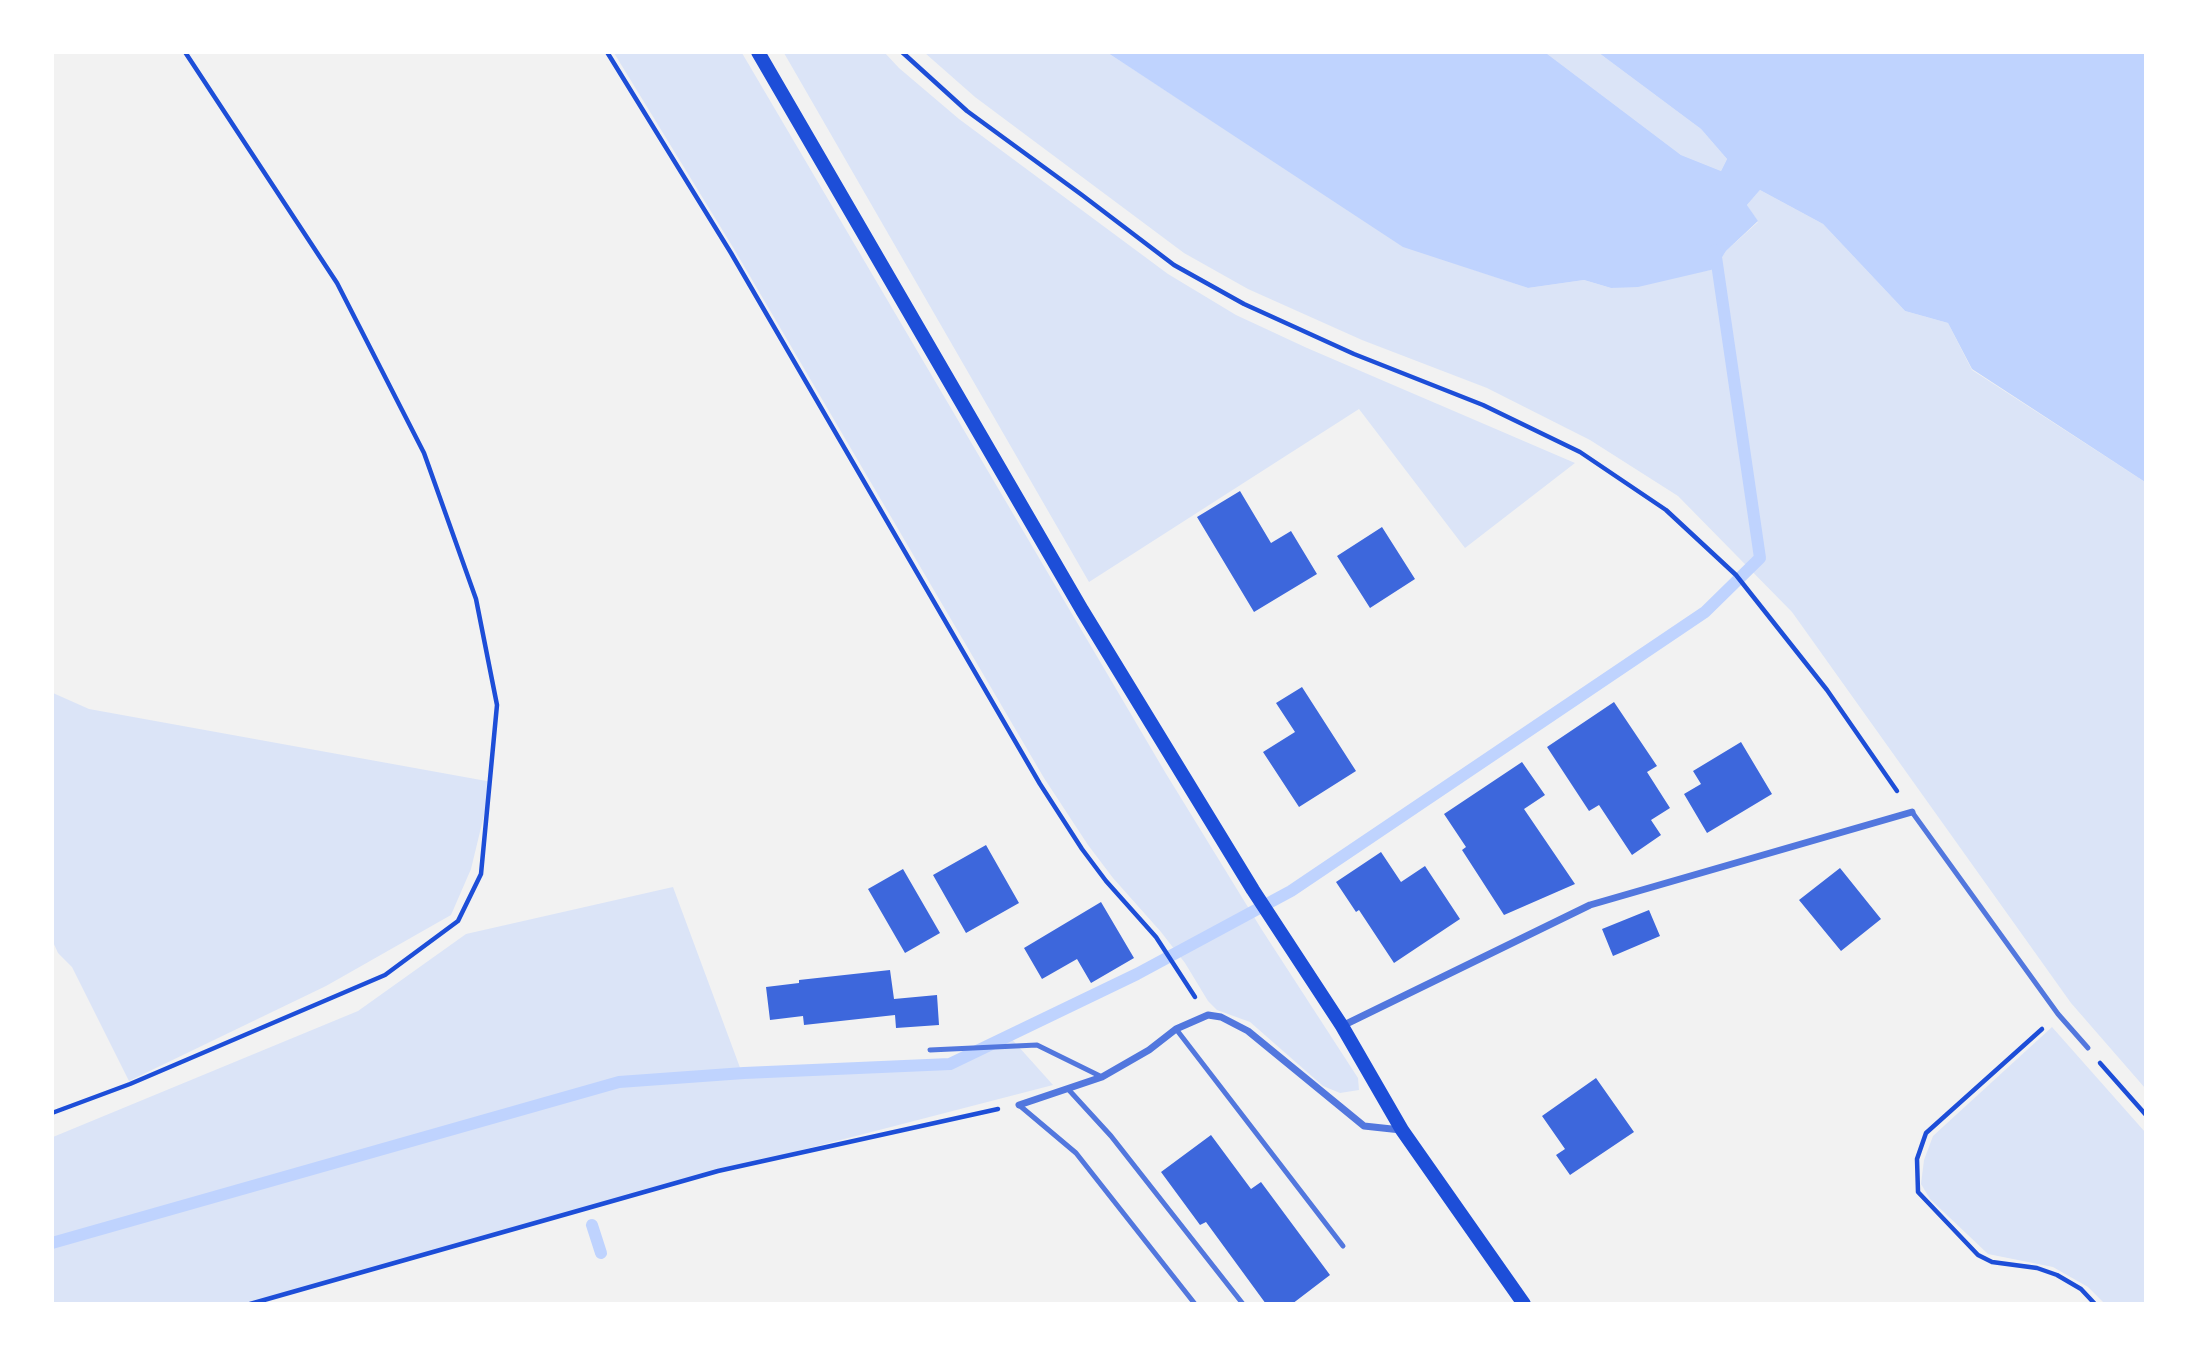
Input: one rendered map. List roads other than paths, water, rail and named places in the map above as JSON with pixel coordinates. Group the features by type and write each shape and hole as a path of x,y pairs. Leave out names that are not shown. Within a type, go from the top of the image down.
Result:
{"main road":[{"path":"758,52 1082,610 1253,890 1275,921 1286,944 1342,1026 1402,1130 1524,1304"}],"street":[{"path":"1342,1026 1590,905 1912,812"},
{"path":"1019,1105 1102,1077 1149,1050 1176,1029 1208,1015 1221,1017 1248,1031 1364,1126 1402,1130"}],"lane":[{"path":"1912,812 2058,1014 2088,1048"},
{"path":"1176,1029 1343,1246"},
{"path":"930,1050 1037,1045 1102,1077"},
{"path":"1069,1089 1111,1136 1243,1304"},
{"path":"1019,1105 1076,1153 1195,1304"}],"water":[{"path":"1108,53 1546,53 1681,155 1721,171 1727,159 1701,129 1599,53 2145,53 2145,482 1972,369 1948,323 1905,311 1823,224 1760,190 1747,205 1758,221 1726,251 1715,269 1638,287 1611,288 1584,280 1528,288 1403,247"}],"waterway":[{"path":"52,1243 619,1082 744,1073 950,1064 1137,974 1291,891 1705,612 1760,558 1715,250"},
{"path":"592,1225 601,1253"}]}
